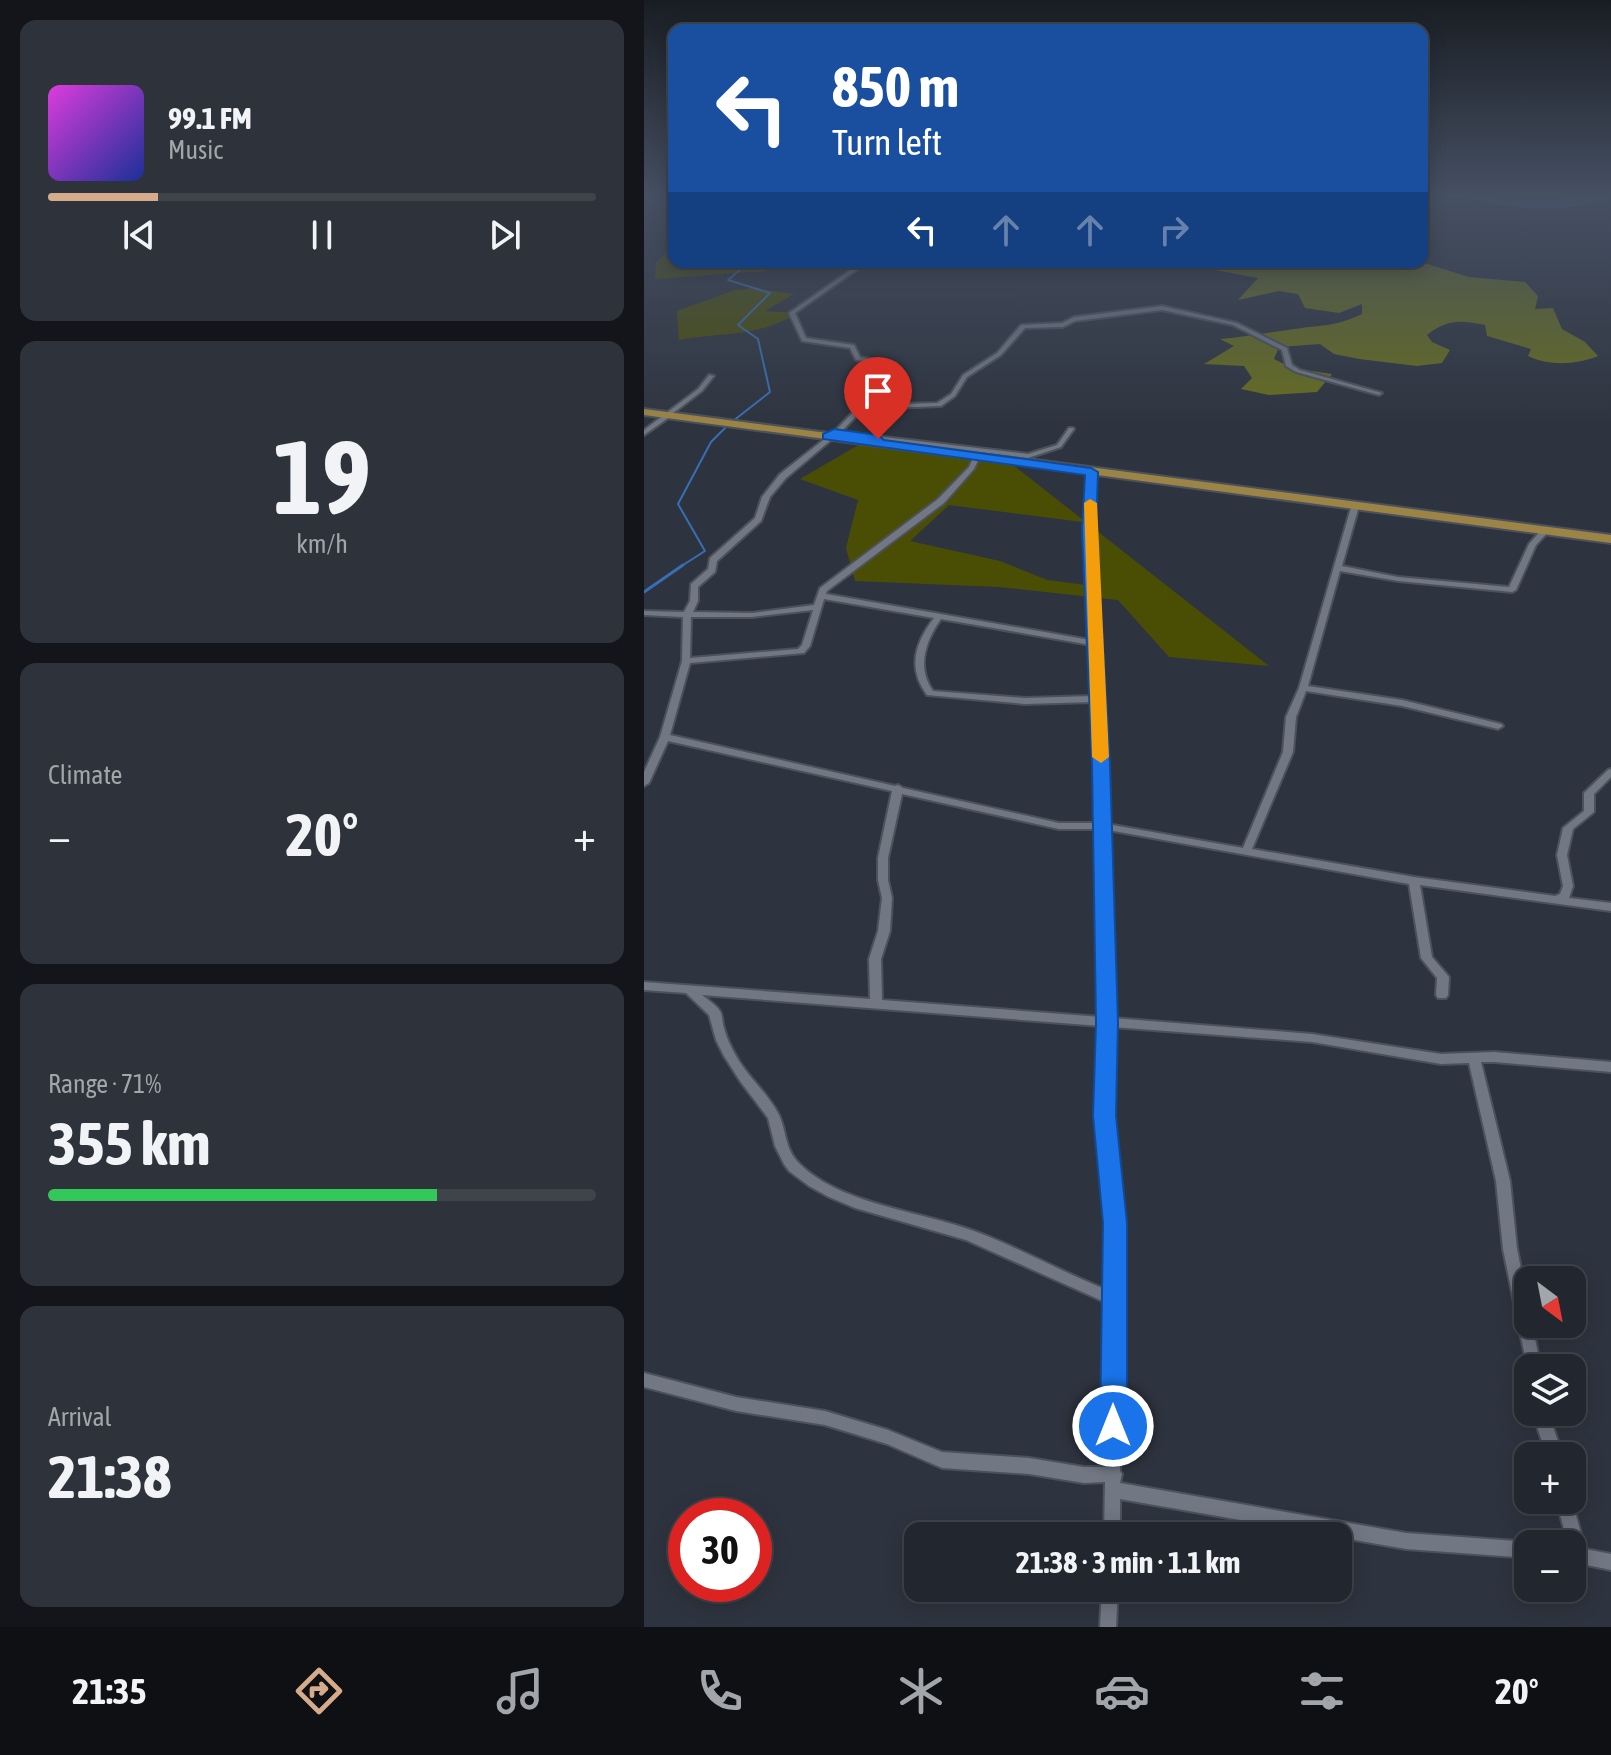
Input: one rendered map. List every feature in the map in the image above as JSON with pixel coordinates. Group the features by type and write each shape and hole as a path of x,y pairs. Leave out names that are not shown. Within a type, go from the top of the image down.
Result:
{"main road":[{"path":"644,412 831,434 1091,472 1611,539"}],"street":[{"path":"644,783 665,737 686,661 688,614 694,601 694,586 712,570 713,560 758,519 766,497 783,476 808,458 861,407 896,367 858,359 856,349 845,344 804,340 792,313 849,273"},
{"path":"861,407 939,405 953,395 965,376 1006,347 1023,326 1059,326 1074,319 1156,307 1243,327 1285,349 1289,366 1298,371 1379,393"},
{"path":"644,433 700,390 711,376"},
{"path":"831,434 1028,456 1059,446 1071,429"},
{"path":"686,661 801,651 806,646 823,590 941,501 972,468 977,456"},
{"path":"1091,472 1089,531 1107,1023 1105,1116 1115,1223 1113,1522"},
{"path":"1247,850 1288,752 1291,717 1303,688 1355,506"},
{"path":"1338,568 1398,579 1512,590 1533,544 1545,531"},
{"path":"821,596 838,596 938,618 1095,643"},
{"path":"644,613 752,615 817,607"},
{"path":"938,618 928,630 919,669 921,684 930,693 940,697 1025,701 1097,699"},
{"path":"1303,688 1402,703 1498,726"},
{"path":"665,737 1059,826 1101,826 1414,881 1611,907"},
{"path":"1555,899 1565,896 1568,886 1562,855 1568,828 1589,812 1589,793 1611,772"},
{"path":"876,1004 875,959 884,931 887,898 883,858 898,788"},
{"path":"1414,881 1427,958 1443,977 1442,995"},
{"path":"644,986 1312,1038 1441,1059 1474,1058 1611,1067"},
{"path":"689,989 715,1013 716,1026 744,1079 775,1119 776,1136 791,1164 819,1187 896,1216 967,1234 1115,1300"},
{"path":"1474,1058 1500,1166 1510,1249 1531,1354"},
{"path":"644,1380 736,1404 825,1418 888,1437 942,1460 1029,1466 1084,1475 1406,1541 1514,1549"},
{"path":"1586,1557 1611,1562"},
{"path":"1108,1627 1109,1602"}],"shaded area":[{"path":"655,273 740,273 655,279"},
{"path":"752,288 794,294 765,311 798,313 768,327 679,340 677,311 735,290"},
{"path":"867,440 1003,457 1269,666 1169,657 1118,600 999,587 855,581 846,548 858,500 800,479","holes":["949,505 1082,522 1090,528 1084,553 1086,585 1047,580 1000,561 910,541"]}],"green space":[{"path":"1231,273 1456,273 1525,282 1538,296 1535,309 1553,308 1562,329 1585,342 1598,356 1572,363 1545,361 1528,356 1531,349 1487,336 1485,325 1454,322 1427,335 1432,342 1450,350 1442,363 1417,366 1359,359 1334,354 1320,344 1279,347 1274,359 1292,368 1332,374 1317,392 1269,395 1241,389 1252,378 1244,366 1204,364 1234,346 1220,339 1335,324 1362,314 1362,304 1339,313 1305,308 1298,294 1279,291 1238,300 1258,278"}],"waterway":[{"path":"733,421 770,392 758,339 738,325 770,293 728,280 736,273"},
{"path":"681,566 705,551 678,504 711,442 728,425"},
{"path":"644,592 681,566"}],"slow traffic":[{"path":"1090,503 1091,590 1101,757"}],"route":[{"path":"878,439 834,433 828,436 1091,472 1089,531 1101,764 1107,1023 1105,1116 1115,1223 1113,1426"}]}
